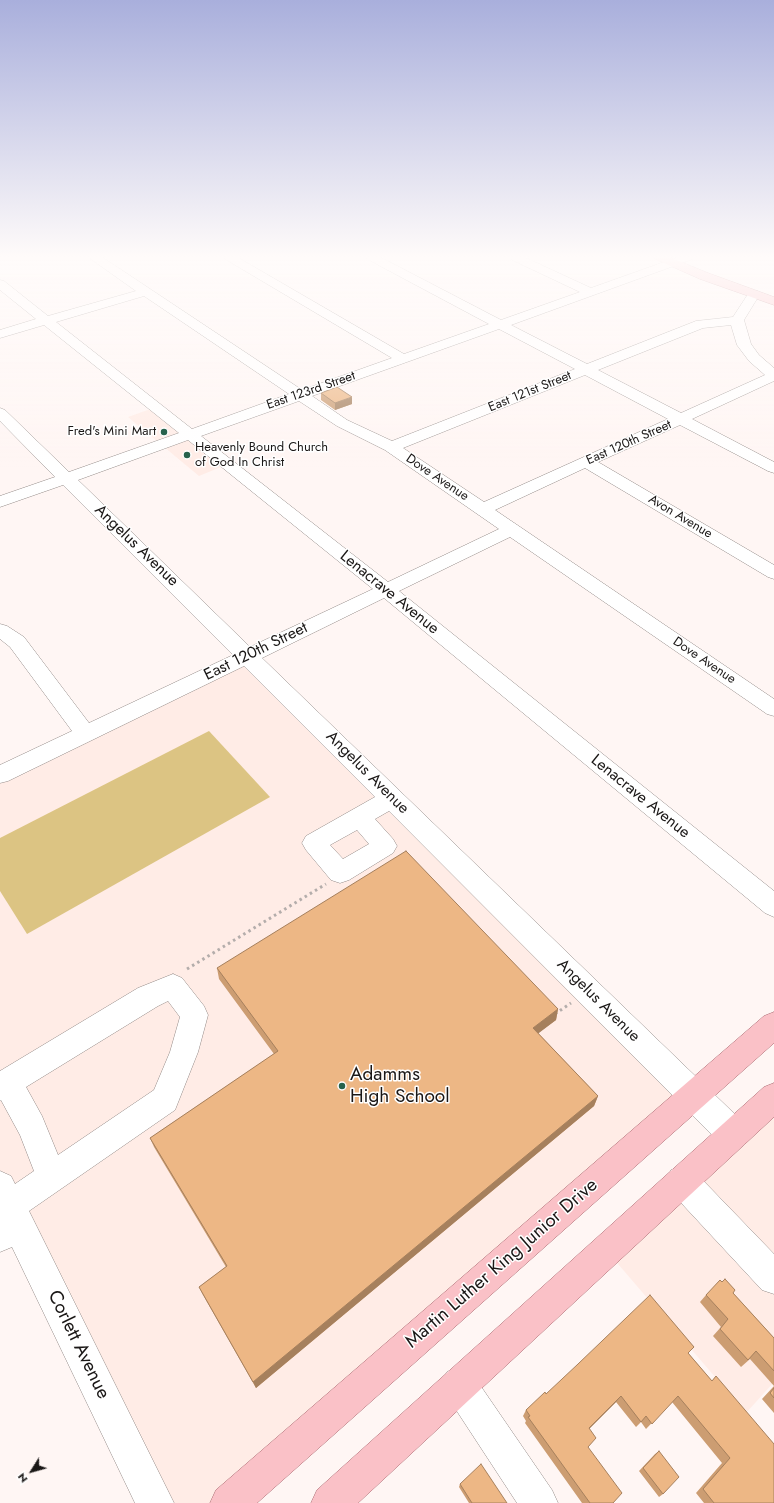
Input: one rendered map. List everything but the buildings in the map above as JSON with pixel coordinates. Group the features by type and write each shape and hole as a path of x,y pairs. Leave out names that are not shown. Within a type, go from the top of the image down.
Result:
{"main road":[{"name":"Martin Luther King Junior Drive","path":"229,1503 774,1025"},
{"path":"330,1503 774,1097"}],"street":[{"path":"0,334 24,327"},
{"name":"Lenacrave Avenue","path":"54,327 385,589 774,906"},
{"name":"Dove Avenue","path":"198,327 342,423 391,447 774,709"},
{"path":"349,327 403,359"},
{"name":"East 123rd Street","path":"0,502 492,327"},
{"path":"507,327 774,468"},
{"name":"East 121st Street","path":"391,447 693,327"},
{"path":"740,327 744,345 754,358 774,376"},
{"name":"East 120th Street","path":"483,509 774,376"},
{"name":"Angelus Avenue","path":"0,413 733,1134"},
{"name":"Avon Avenue","path":"586,462 774,572"},
{"name":"East 120th Street","path":"0,775 385,589 513,530"},
{"path":"0,630 17,642 86,734"},
{"path":"360,817 392,798"},
{"path":"7,1213 52,1177 165,1100 184,1052 194,1015 173,986 148,997 4,1084 31,1126 52,1177"},
{"path":"682,1181 774,1278"},
{"name":"Corlett Avenue","path":"7,1213 155,1503"},
{"path":"459,1384 539,1503"}],"path":[{"path":"187,969 330,882"},
{"path":"550,1019 574,1000"}],"shaded area":[{"path":"156,407 228,464 199,476 128,417"},
{"name":"Adamms High School","path":"248,656 694,1096 229,1503 155,1503 0,1187 0,775"},
{"path":"209,731 270,797 27,934 0,891 0,838"},
{"path":"774,1097 774,1382 746,1413 606,1250"}],"place":[{"name":"Fred's Mini Mart","path":"164,432"},
{"name":"Heavenly Bound Church of God In Christ","path":"187,455"},
{"name":"Adamms High School","path":"342,1086"}]}
